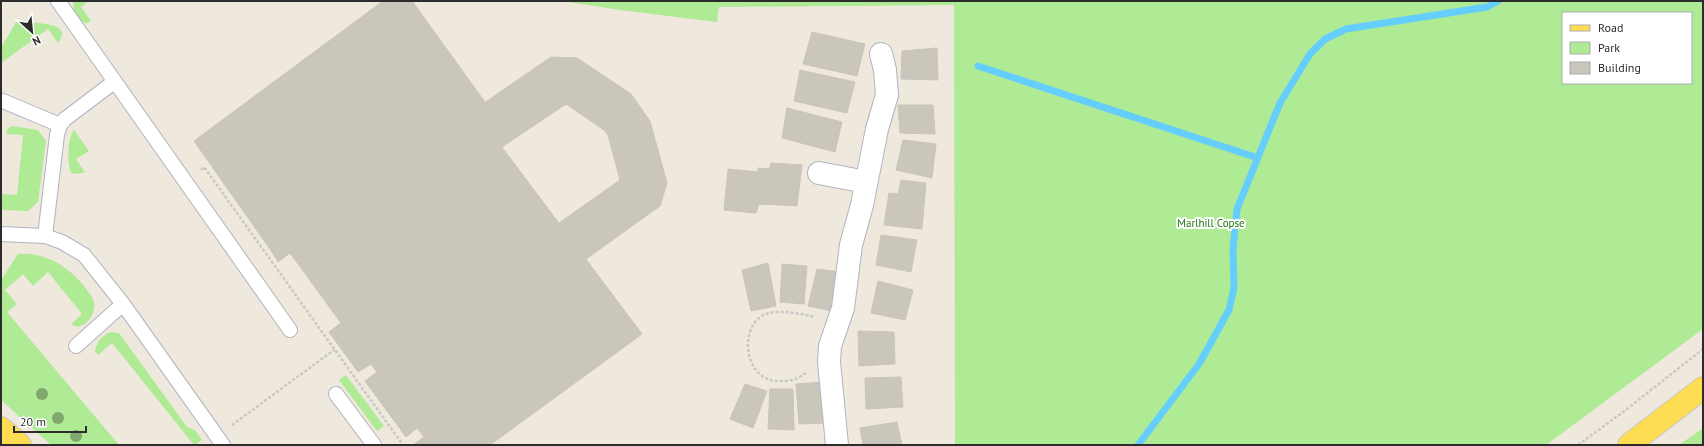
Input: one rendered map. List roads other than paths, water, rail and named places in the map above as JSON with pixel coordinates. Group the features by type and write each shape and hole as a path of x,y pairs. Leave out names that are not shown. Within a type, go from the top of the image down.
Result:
{"main road":[{"path":"1629,445 1703,388"},
{"path":"1,428 20,445"}],"street":[{"path":"837,445 829,362 830,346 843,308 851,245 862,205 877,129 887,95 886,70 881,54"},
{"path":"819,172 866,182"}],"lane":[{"path":"58,1 290,330"},
{"path":"45,236 57,135 60,125 114,82"},
{"path":"3,101 60,125"},
{"path":"1,234 45,236 62,242 84,256 123,304 220,441"},
{"path":"76,346 123,304"},
{"path":"336,394 374,445"}],"waterway":[{"path":"1138,445 1199,364 1229,310 1234,288 1233,249 1237,209 1280,103 1310,54 1325,39 1346,29 1487,7 1498,1"},
{"path":"978,66 1258,158"}],"park label":[{"name":"Marlhill Copse","path":"1211,223"}]}
